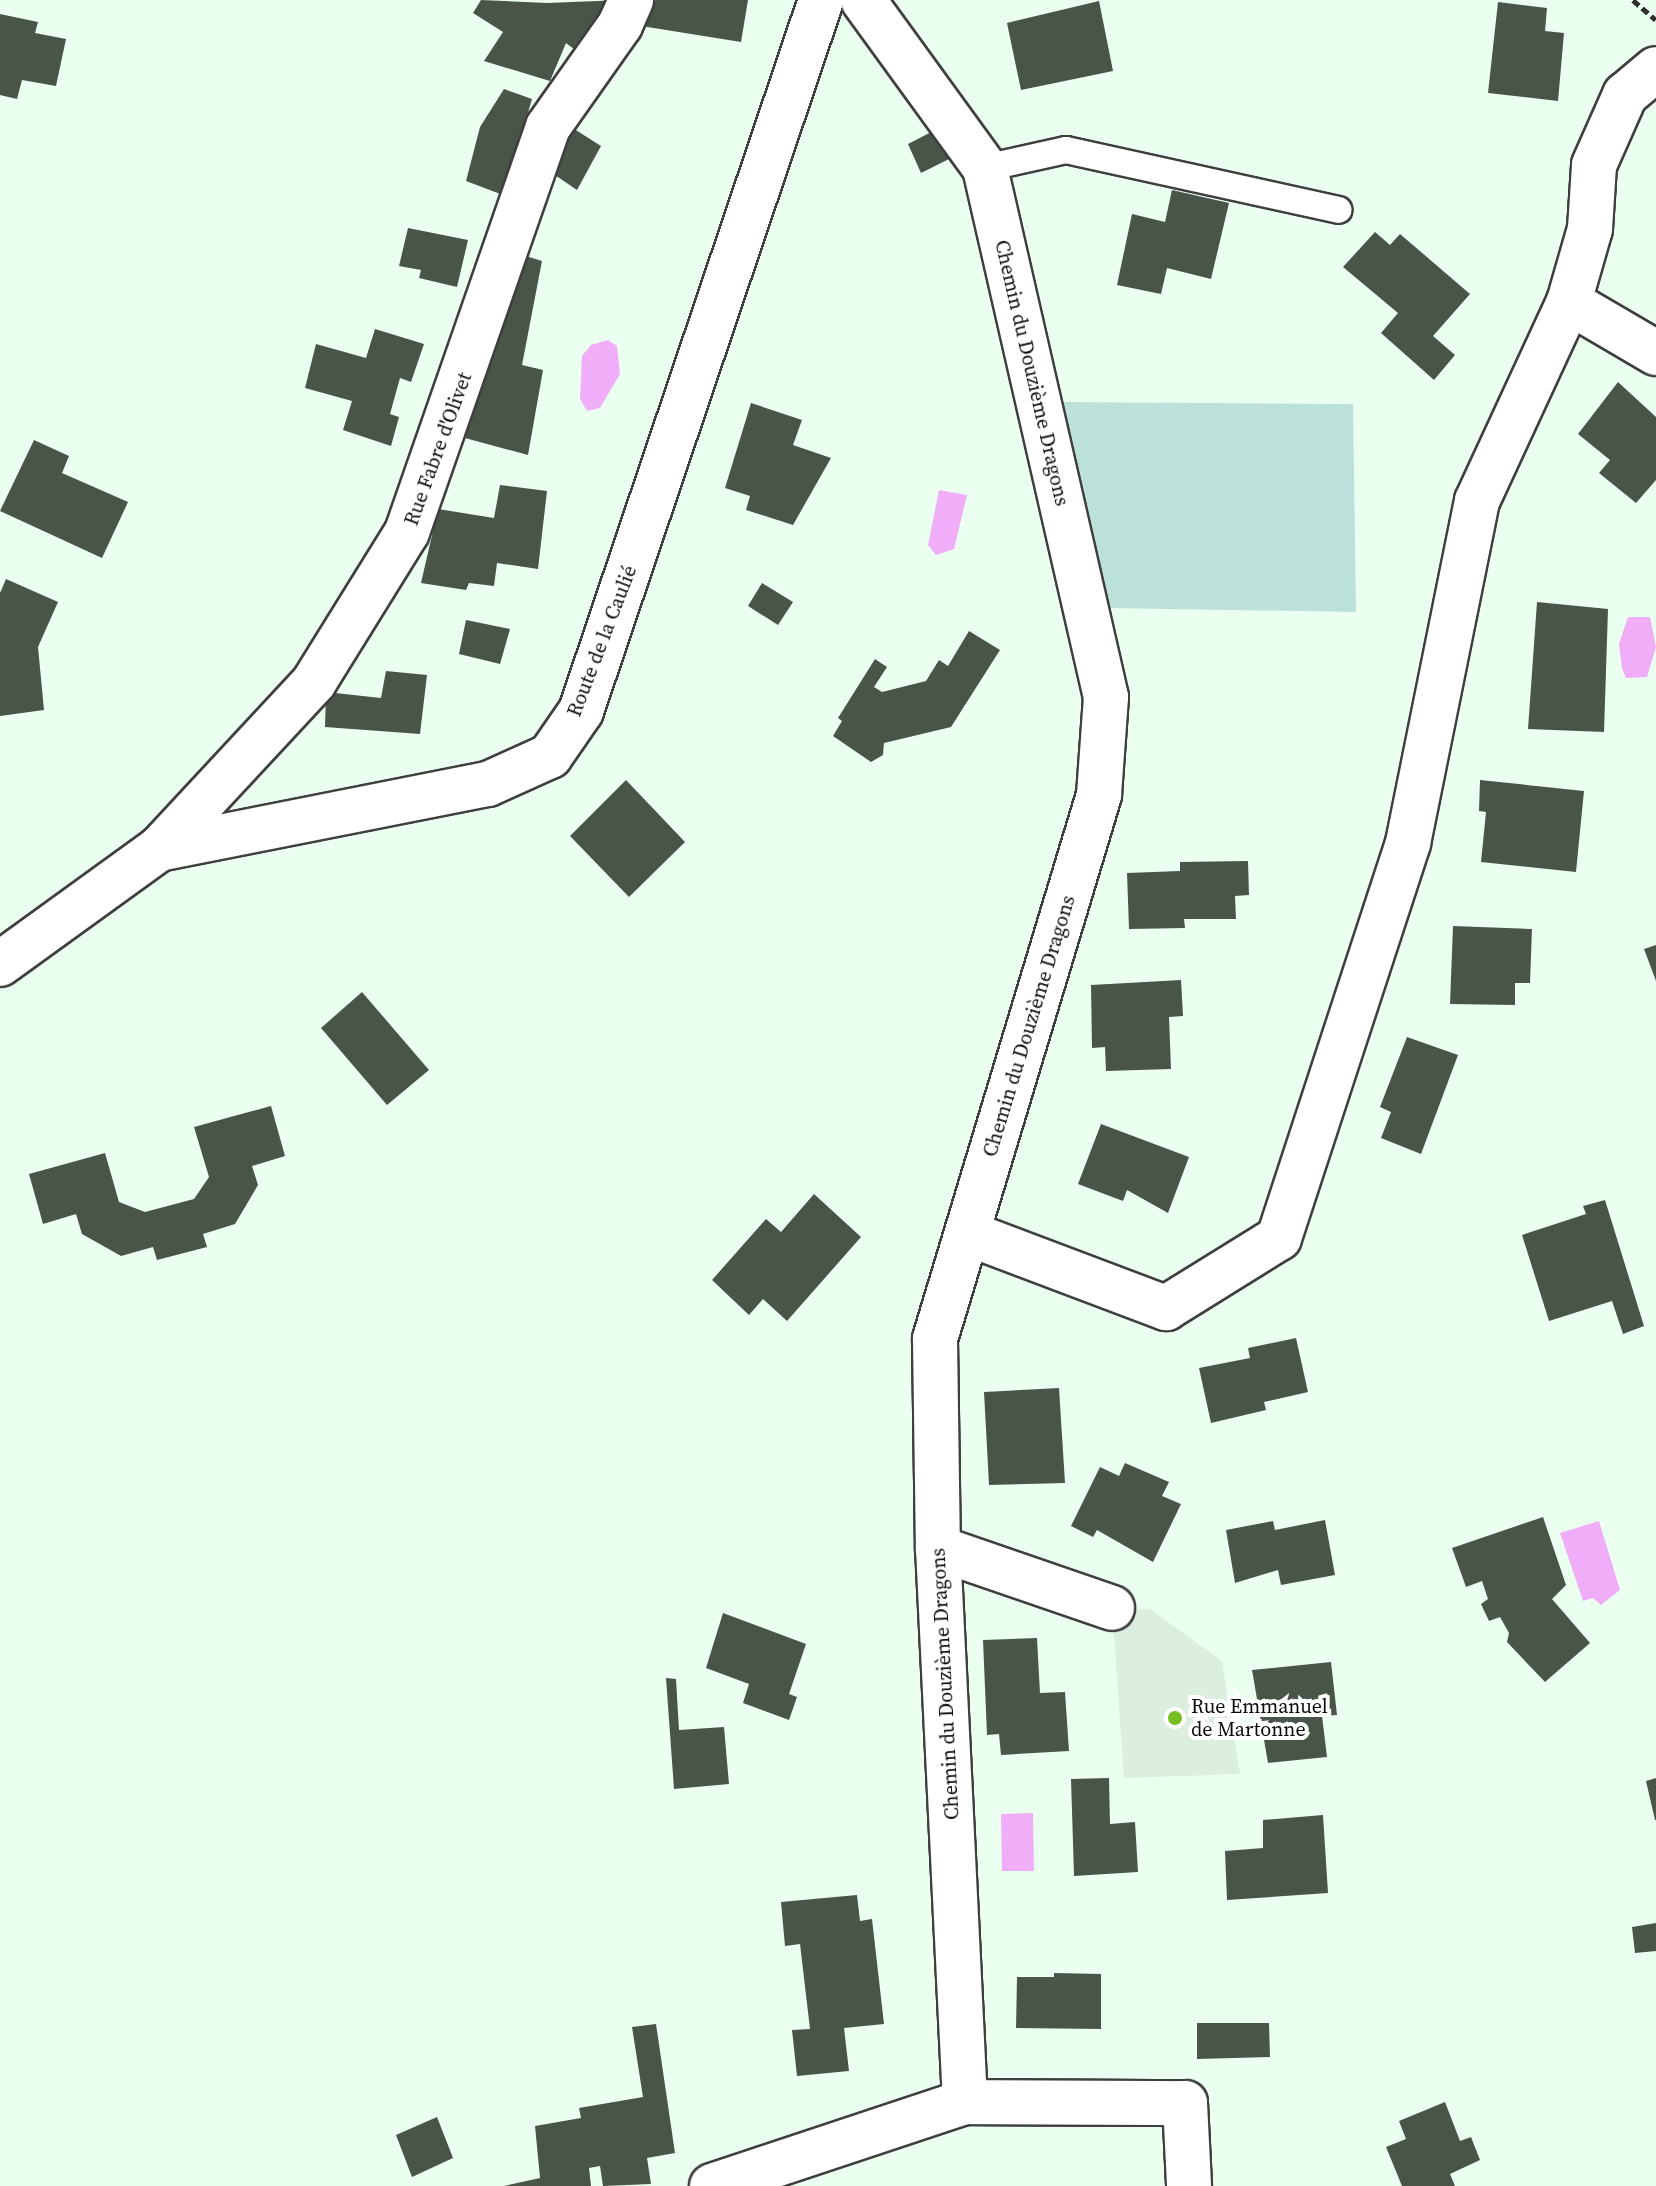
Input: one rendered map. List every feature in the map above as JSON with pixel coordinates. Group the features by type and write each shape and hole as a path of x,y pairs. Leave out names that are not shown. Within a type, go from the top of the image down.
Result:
{"street":[{"name":"Rue Fabre d'Olivet","path":"159,849 314,682 407,532 548,127 620,25 631,0"},
{"name":"Route de la Caulié","path":"0,964 159,849 488,784 550,756 581,711 821,0"},
{"name":"Chemin du Douzième Dragons","path":"863,0 985,168 1106,697 1099,795 935,1339 938,1548 965,2102"},
{"path":"967,1233 1166,1308 1279,1238 1408,843 1477,501 1569,302 1590,229 1594,165 1625,95 1656,69"},
{"path":"1569,302 1656,353"},
{"path":"938,1548 1112,1608"},
{"path":"712,2186 965,2102 1185,2103 1189,2186"}],"lane":[{"path":"985,168 1066,150 1338,210"}],"path":[{"path":"1633,0 1656,20"}],"shaded area":[{"path":"608,340 617,346 620,374 600,408 587,411 580,399 582,356 591,345"},
{"path":"1061,402 1353,404 1356,612 1108,608"},
{"path":"939,490 967,495 954,549 936,555 928,545"},
{"path":"1628,617 1650,617 1656,647 1647,677 1626,678 1622,668 1619,644"},
{"path":"1599,1521 1620,1590 1601,1605 1593,1598 1583,1601 1560,1533"},
{"name":"Rue Emmanuel de Martonne","path":"1112,1608 1150,1609 1222,1661 1240,1774 1124,1778"},
{"path":"1033,1813 1034,1871 1002,1871 1001,1814"}],"building":[{"path":"481,0 547,3 623,0 583,56 566,43 550,81 484,61 503,32 473,13"},
{"path":"643,0 748,0 741,42 635,25"},
{"path":"1099,1 1113,71 1021,90 1007,23"},
{"path":"1498,2 1547,8 1545,31 1564,33 1558,101 1488,93"},
{"path":"0,14 38,22 35,33 66,39 56,86 22,80 17,99 0,95"},
{"path":"504,89 532,99 503,195 466,181 480,127"},
{"path":"568,125 601,146 577,190 549,171"},
{"path":"937,129 951,158 921,173 908,144"},
{"path":"1172,190 1229,203 1211,279 1167,268 1161,294 1117,285 1132,214 1165,222"},
{"path":"408,228 468,240 457,287 419,278 421,270 399,266"},
{"path":"1375,232 1390,245 1400,234 1470,294 1433,336 1455,355 1434,380 1381,333 1398,313 1343,267"},
{"path":"516,253 542,261 522,365 543,370 528,455 465,438"},
{"path":"375,329 424,344 411,382 400,378 390,414 399,417 391,446 343,430 352,401 305,388 316,344 366,358"},
{"path":"1618,382 1656,417 1656,480 1636,503 1599,473 1610,460 1578,434"},
{"path":"751,403 802,420 793,445 831,458 793,525 746,510 750,496 725,488"},
{"path":"34,440 69,456 62,473 128,502 102,558 0,511"},
{"path":"500,485 547,491 538,569 497,563 494,586 469,583 466,590 421,583 438,509 494,518"},
{"path":"6,579 58,602 38,647 44,710 0,716 0,593"},
{"path":"762,583 793,602 778,625 748,606"},
{"path":"1537,602 1608,609 1604,732 1528,729"},
{"path":"466,620 510,629 500,664 459,654"},
{"path":"969,631 1000,650 951,727 884,743 883,755 871,762 833,736 842,721 838,718 875,659 887,667 874,687 882,692 926,681 939,660 948,666"},
{"path":"386,671 427,675 420,734 325,727 326,692 381,698"},
{"path":"626,780 685,842 629,897 570,836"},
{"path":"1480,780 1584,791 1576,872 1481,862 1486,812 1479,811"},
{"path":"1248,861 1249,895 1235,896 1236,919 1184,919 1185,928 1129,929 1127,873 1180,871 1180,862"},
{"path":"1453,926 1532,929 1530,983 1515,983 1515,1005 1450,1004"},
{"path":"1656,945 1656,981 1644,949"},
{"path":"1181,980 1183,1016 1169,1017 1171,1069 1106,1071 1105,1047 1092,1048 1091,985"},
{"path":"362,992 429,1070 387,1105 321,1028"},
{"path":"1407,1037 1458,1055 1421,1154 1381,1138 1391,1112 1380,1107"},
{"path":"271,1106 285,1156 252,1166 258,1185 235,1224 203,1234 207,1247 157,1260 153,1247 121,1256 82,1234 76,1214 43,1224 29,1174 105,1153 119,1202 145,1212 194,1199 209,1177 194,1127"},
{"path":"1101,1124 1189,1157 1168,1213 1127,1190 1123,1201 1078,1184"},
{"path":"814,1194 861,1237 787,1321 763,1299 749,1315 712,1280 766,1219 781,1232"},
{"path":"1605,1200 1644,1326 1623,1334 1612,1301 1549,1321 1522,1235 1586,1214 1583,1206"},
{"path":"1296,1338 1308,1392 1264,1402 1266,1410 1211,1423 1199,1368 1250,1358 1248,1348"},
{"path":"1059,1388 1065,1483 989,1485 984,1392"},
{"path":"1125,1463 1169,1482 1162,1496 1181,1504 1153,1562 1097,1530 1093,1537 1071,1526 1100,1467 1119,1476"},
{"path":"1543,1517 1566,1585 1552,1599 1590,1643 1545,1682 1507,1642 1509,1633 1500,1617 1489,1621 1481,1604 1488,1599 1482,1581 1466,1587 1452,1548"},
{"path":"1325,1520 1335,1575 1281,1585 1278,1570 1235,1583 1226,1530 1273,1521 1275,1530"},
{"path":"723,1613 806,1644 789,1694 797,1697 789,1720 743,1703 749,1684 706,1668"},
{"path":"1037,1638 1040,1693 1065,1692 1069,1751 1001,1755 999,1734 987,1735 983,1640"},
{"path":"1331,1662 1337,1715 1322,1716 1327,1757 1268,1763 1252,1670"},
{"path":"666,1678 676,1679 679,1730 724,1727 729,1784 674,1789"},
{"path":"1109,1778 1110,1824 1135,1822 1138,1872 1074,1876 1071,1779"},
{"path":"1656,1778 1656,1820 1655,1820 1646,1781"},
{"path":"1323,1815 1328,1893 1227,1900 1225,1851 1263,1848 1263,1820"},
{"path":"857,1895 860,1921 872,1919 884,2024 844,2028 849,2071 797,2076 792,2030 810,2029 800,1944 785,1946 781,1902"},
{"path":"1656,1923 1656,1951 1635,1953 1632,1927"},
{"path":"1054,1973 1101,1974 1101,2029 1016,2028 1017,1977 1054,1977"},
{"path":"1197,2023 1269,2023 1270,2057 1197,2059"},
{"path":"656,2024 675,2153 647,2158 651,2184 603,2186 600,2166 589,2168 591,2186 504,2186 540,2178 535,2126 581,2118 579,2108 643,2097 632,2027"},
{"path":"1445,2102 1460,2141 1471,2137 1480,2160 1450,2174 1455,2186 1402,2186 1386,2147 1406,2139 1399,2121"},
{"path":"437,2117 453,2158 412,2177 396,2135"}],"place":[{"name":"Rue Emmanuel de Martonne","path":"1175,1718"}]}
